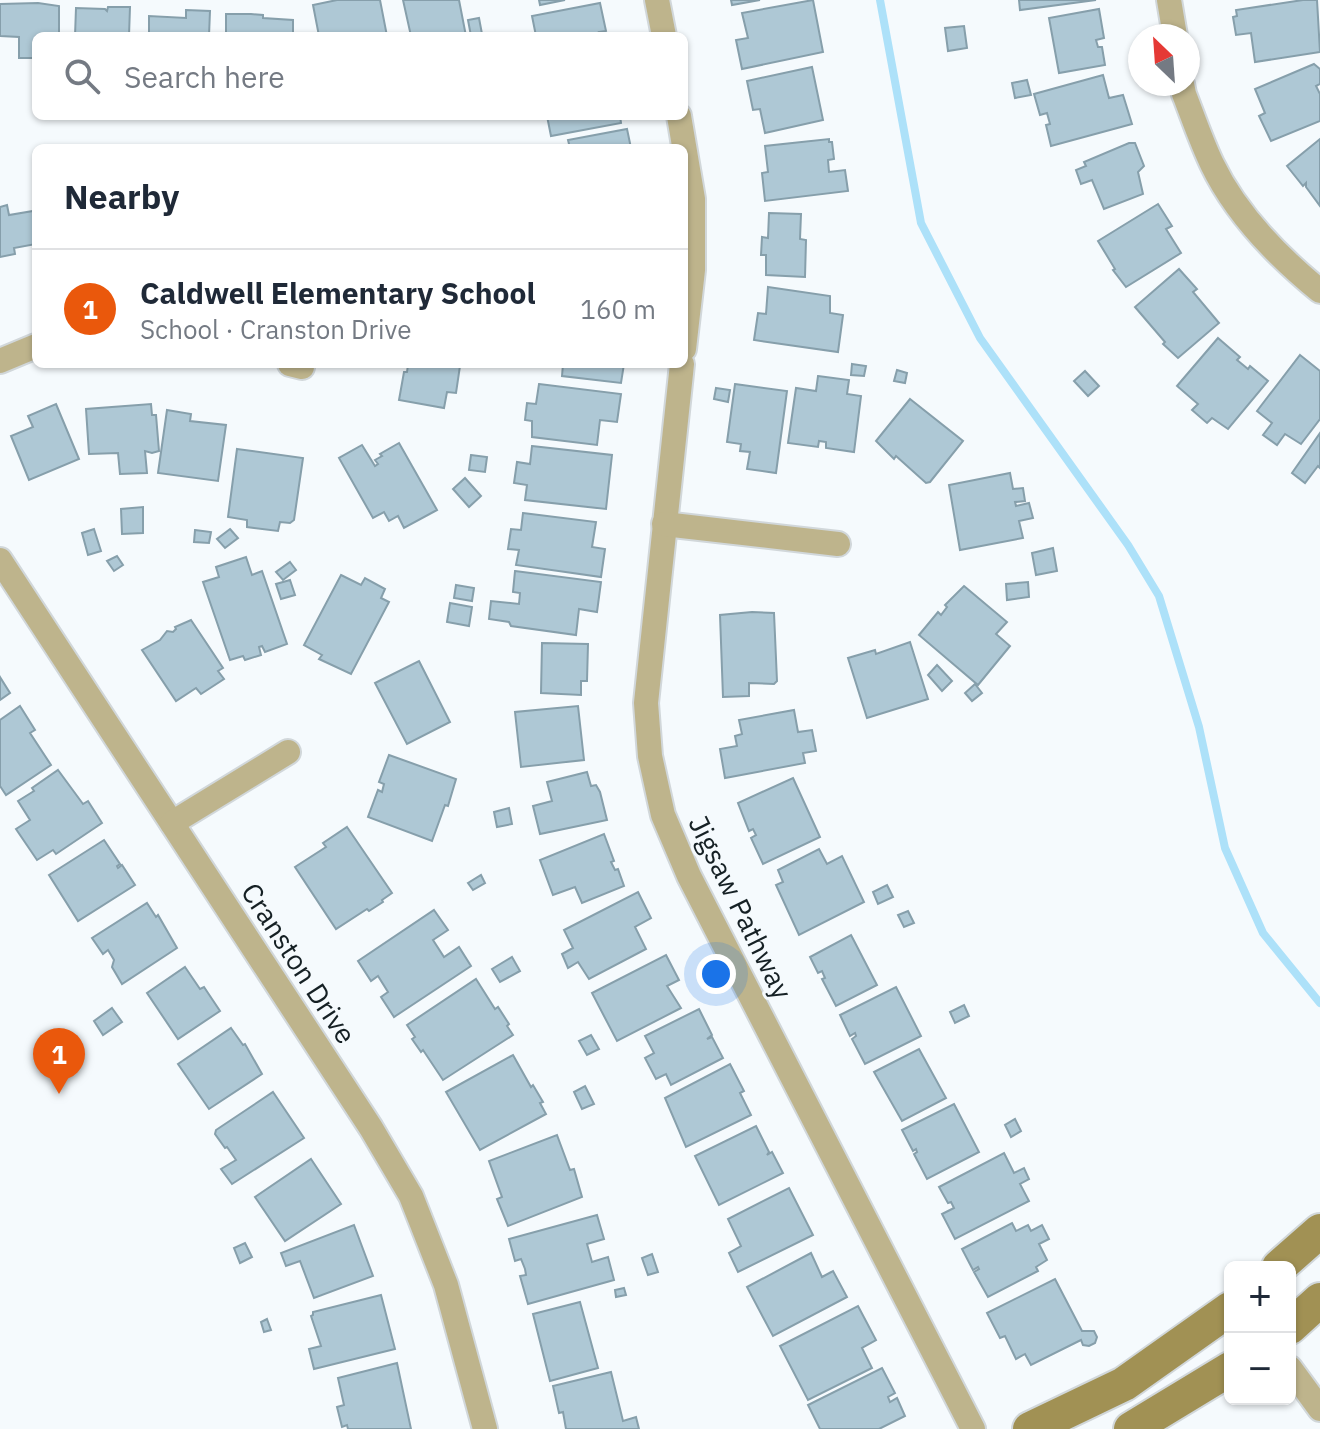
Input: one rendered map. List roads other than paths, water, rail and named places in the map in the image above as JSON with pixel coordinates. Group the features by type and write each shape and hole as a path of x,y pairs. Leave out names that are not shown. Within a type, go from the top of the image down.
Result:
{"street":[{"path":"657,0 663,32"},
{"path":"1169,0 1173,24"},
{"path":"1185,96 1212,165 1244,215 1292,268 1320,291"},
{"path":"680,120 684,144"},
{"path":"688,169 693,199 693,270 688,314"},
{"path":"0,361 32,348"},
{"name":"Jigsaw Pathway","path":"682,368 646,703 650,756 663,815 689,876 973,1429"},
{"path":"664,524 838,544"},
{"name":"Cranston Drive","path":"0,560 371,1128 411,1196 446,1285 485,1429"},
{"path":"172,823 288,752"},
{"path":"1286,1261 1320,1231"},
{"path":"1296,1322 1320,1300"},
{"path":"1030,1429 1124,1384 1224,1313"},
{"path":"1131,1429 1224,1373"},
{"path":"1296,1376 1320,1409"}],"waterway":[{"path":"880,0 921,223 980,338 1128,545 1159,596 1199,727 1225,848 1263,933 1320,1003"}],"place":[{"name":"Caldwell Elementary School","path":"59,1094"}]}
